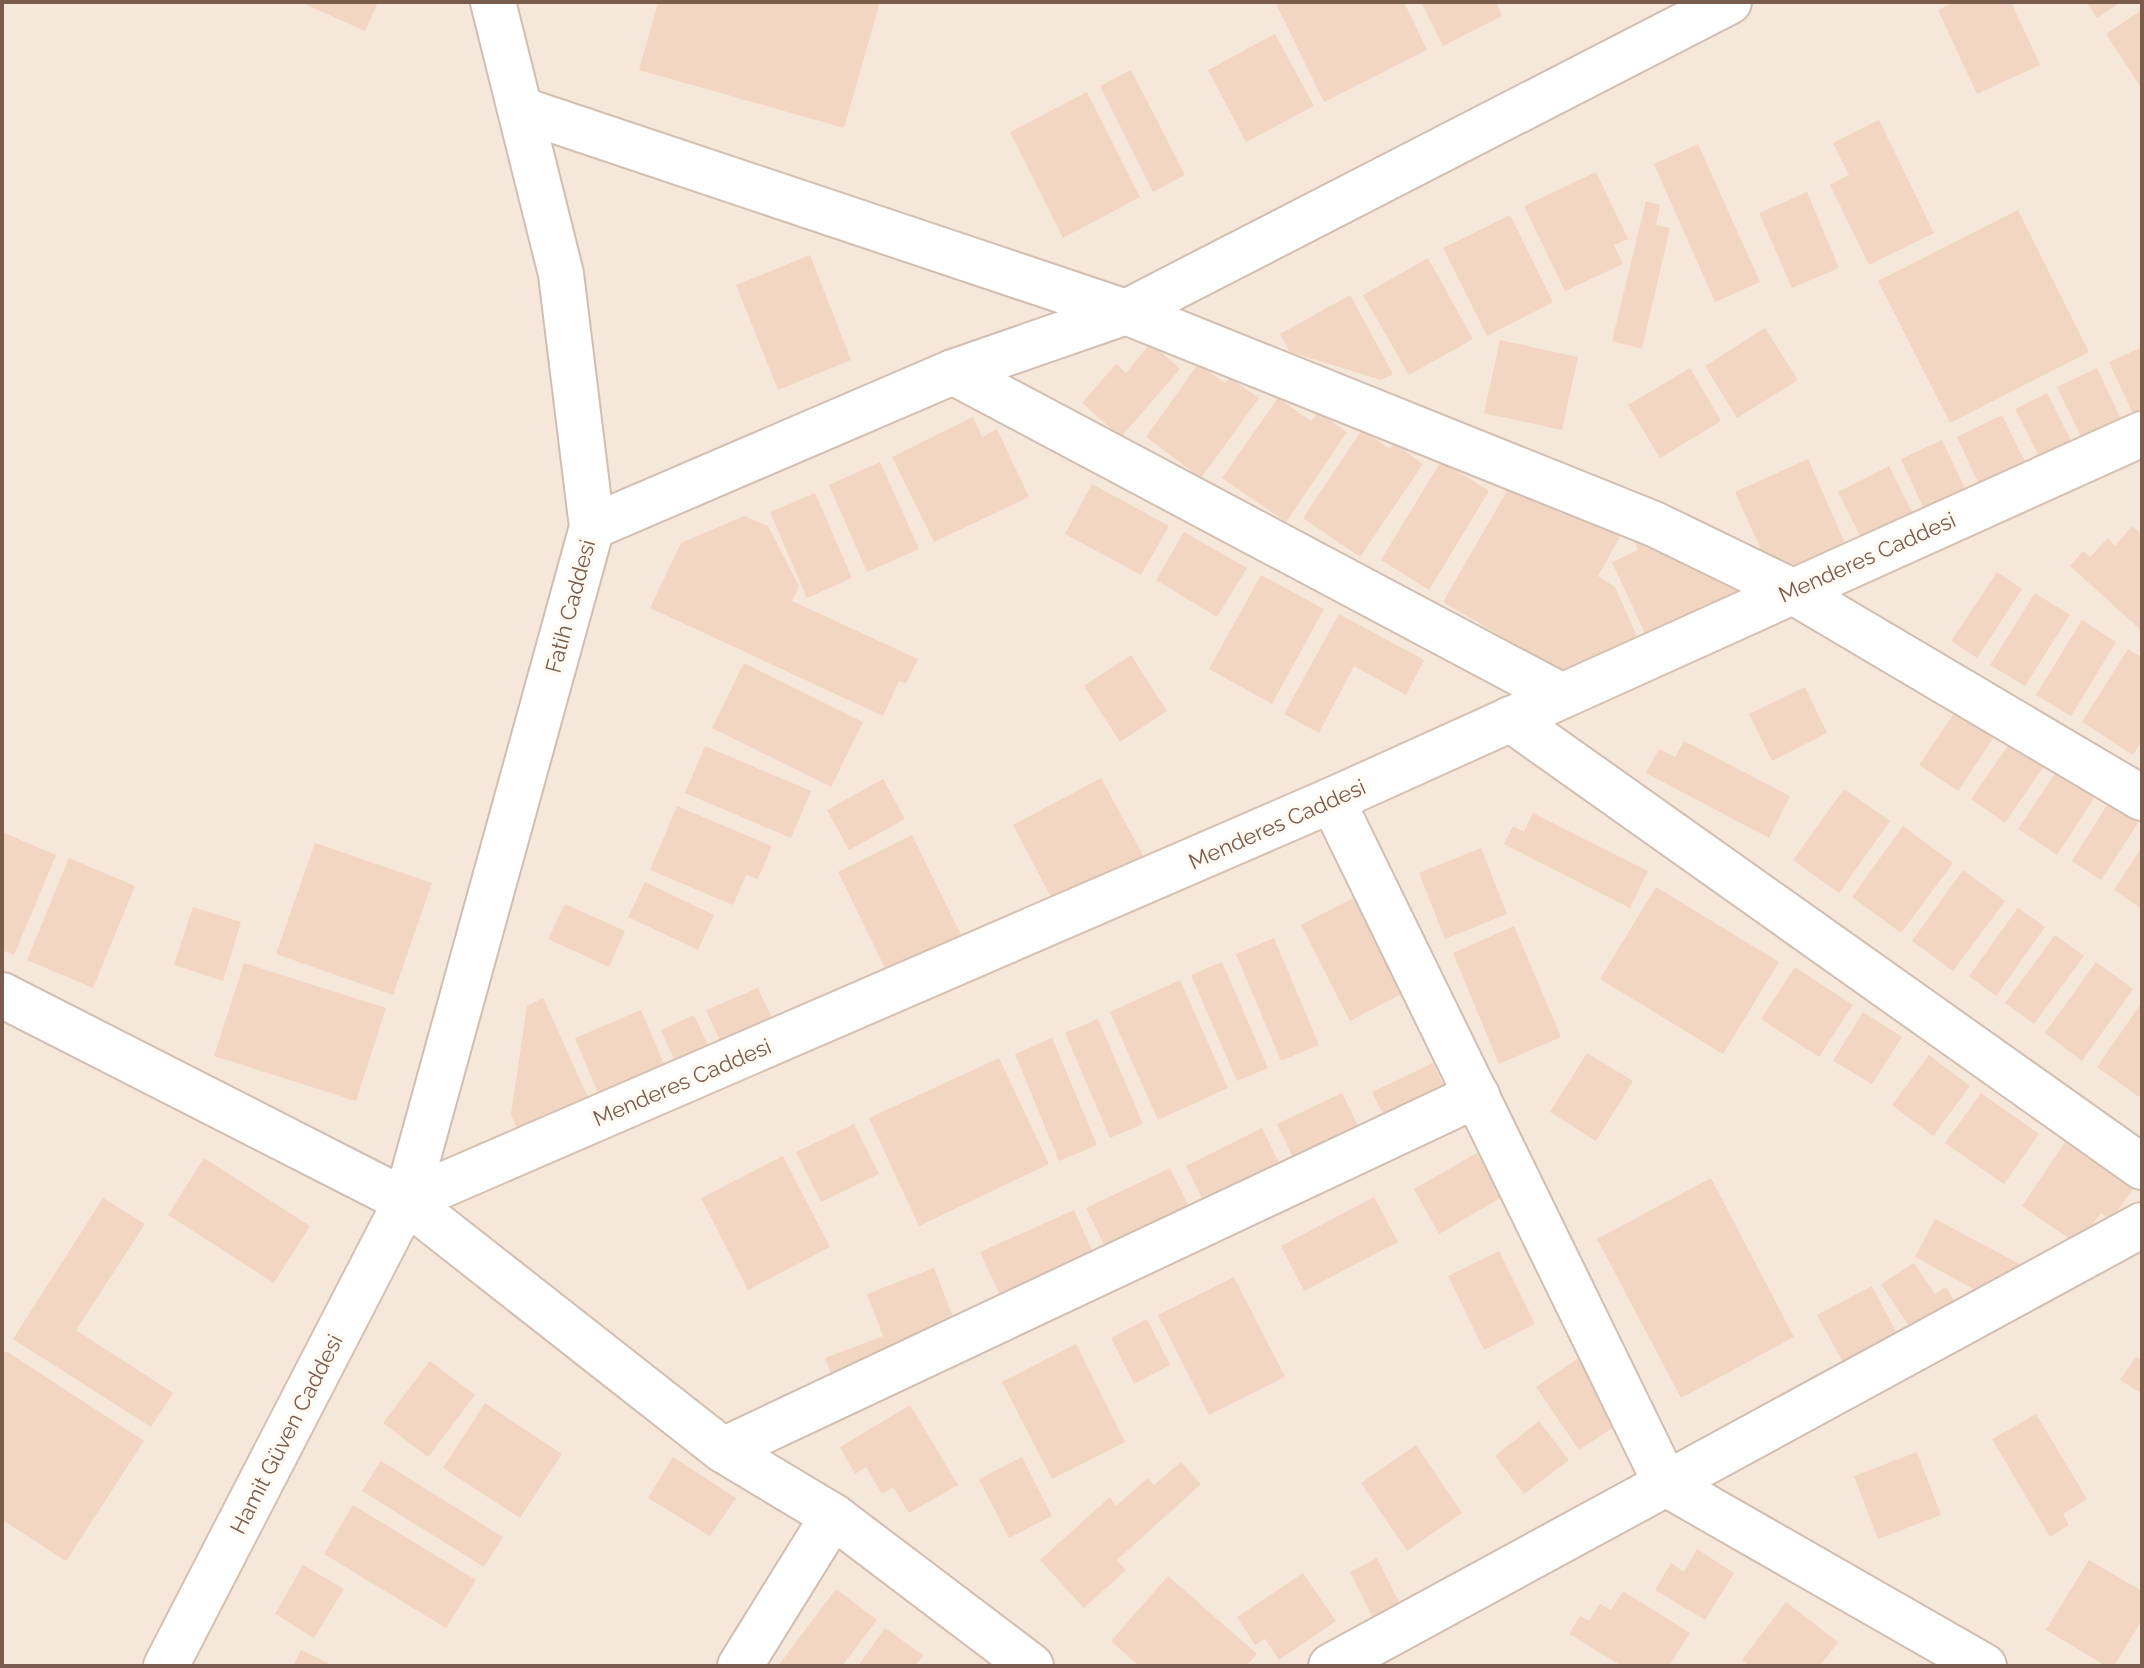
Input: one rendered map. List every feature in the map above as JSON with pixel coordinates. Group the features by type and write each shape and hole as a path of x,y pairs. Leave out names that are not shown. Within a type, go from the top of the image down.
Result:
{"street":[{"name":"Fatih Caddesi","path":"406,1201 592,527 561,274 493,2"},
{"path":"592,527 953,372 1126,312 1729,2"},
{"path":"520,109 1126,312 1654,524 1792,591 2142,798"},
{"path":"953,372 1562,696"},
{"name":"Menderes Caddesi","path":"406,1201 1332,800 2142,434"},
{"path":"1510,719 2142,1167"},
{"path":"1332,800 1666,1484 1984,1666"},
{"path":"2,995 406,1201 723,1450 833,1516 1031,1666"},
{"path":"723,1450 1477,1095"},
{"name":"Hamit Güven Caddesi","path":"166,1666 406,1201"},
{"path":"1331,1666 2142,1225"},
{"path":"740,1666 833,1516"}],"shaded area":[{"path":"2,2 2142,2 2142,1666 2,1666"}],"building":[{"path":"300,2 378,2 365,31"},
{"path":"658,2 880,2 844,128 639,70"},
{"path":"1275,2 1404,2 1427,50 1324,102"},
{"path":"1421,2 1496,2 1502,16 1443,46"},
{"path":"1955,2 2011,2 2040,65 1977,94 1938,10"},
{"path":"2086,2 2121,2 2097,18"},
{"path":"2142,10 2142,89 2106,34"},
{"path":"1275,34 1314,106 1246,142 1208,70"},
{"path":"1131,70 1185,175 1153,192 1100,86"},
{"path":"1087,92 1140,197 1063,238 1010,132"},
{"path":"1879,120 1934,233 1869,265 1830,185 1849,175 1833,143"},
{"path":"1698,144 1760,282 1715,302 1654,164"},
{"path":"1596,172 1628,239 1614,245 1623,264 1565,291 1524,206"},
{"path":"1807,192 1839,268 1792,288 1759,213"},
{"path":"1646,201 1660,205 1656,225 1670,228 1642,349 1612,341"},
{"path":"2018,210 2089,352 1950,423 1878,281"},
{"path":"1510,215 1553,302 1487,336 1443,248"},
{"path":"810,255 851,360 778,390 736,285"},
{"path":"1428,258 1473,339 1409,375 1363,295"},
{"path":"1350,295 1393,374 1381,380 1290,352 1280,334"},
{"path":"1765,328 1798,380 1737,418 1705,366"},
{"path":"1500,340 1578,357 1562,430 1484,413"},
{"path":"1151,343 1180,369 1121,437 1082,403 1116,364 1126,373"},
{"path":"2142,347 2142,418 2136,420 2109,362"},
{"path":"1198,364 1225,383 1230,378 1259,398 1201,478 1146,437"},
{"path":"1690,368 1721,421 1660,458 1628,405"},
{"path":"2097,368 2123,424 2084,443 2057,387"},
{"path":"2047,393 2075,448 2043,465 2015,409"},
{"path":"1278,398 1311,421 1318,412 1347,432 1286,522 1222,478"},
{"path":"2002,415 2029,470 1983,493 1957,437"},
{"path":"973,417 982,437 997,429 1029,497 934,542 892,457"},
{"path":"1362,430 1390,449 1394,443 1423,464 1360,557 1303,518"},
{"path":"1942,440 1971,501 1929,520 1901,459"},
{"path":"1808,459 1847,548 1775,581 1735,492"},
{"path":"1441,461 1489,491 1429,590 1381,560"},
{"path":"880,462 919,549 867,572 829,485"},
{"path":"1889,466 1918,524 1867,549 1838,492"},
{"path":"1092,484 1169,526 1141,575 1065,534"},
{"path":"1511,484 1562,514 1569,503 1622,533 1598,576 1615,587 1636,634 1618,662 1578,681 1443,602"},
{"path":"815,493 852,578 807,598 770,512"},
{"path":"744,516 768,526 799,586 792,601 918,659 906,684 899,681 883,716 650,608 681,543"},
{"path":"2132,526 2142,535 2142,631 2070,566 2083,551 2090,557 2108,538 2115,546"},
{"path":"1184,532 1247,568 1217,617 1156,580"},
{"path":"1632,536 1724,565 1739,598 1648,640 1612,562 1638,550"},
{"path":"1997,572 2022,589 1977,658 1951,641"},
{"path":"1261,575 1324,609 1272,704 1209,669"},
{"path":"2035,593 2070,615 2025,686 1990,665"},
{"path":"1339,614 1424,660 1406,695 1354,666 1319,733 1284,714"},
{"path":"2082,620 2116,642 2071,716 2036,695"},
{"path":"2128,649 2142,658 2142,741 2133,755 2082,722"},
{"path":"1131,655 1167,711 1120,742 1084,686"},
{"path":"744,663 863,722 831,787 712,728"},
{"path":"1805,687 1827,733 1772,761 1749,714"},
{"path":"1959,706 1998,731 1958,791 1919,765"},
{"path":"2012,740 2046,763 2005,823 1971,799"},
{"path":"1684,741 1790,796 1769,838 1646,773 1659,749 1675,757"},
{"path":"705,746 811,791 791,838 685,793"},
{"path":"2058,769 2096,795 2057,855 2018,829"},
{"path":"1101,778 1150,868 1061,916 1013,825"},
{"path":"883,779 905,819 849,850 827,810"},
{"path":"1844,789 1890,821 1839,893 1793,860"},
{"path":"2107,805 2138,823 2101,880 2072,861"},
{"path":"677,806 772,846 758,879 746,875 733,905 650,870"},
{"path":"1533,813 1648,871 1630,908 1504,844 1513,826 1524,832"},
{"path":"1903,826 1953,863 1901,933 1852,897"},
{"path":"2,832 56,855 14,955 2,950"},
{"path":"912,835 964,941 890,978 838,872"},
{"path":"315,843 432,883 393,995 276,954"},
{"path":"2142,847 2142,909 2114,890"},
{"path":"1481,848 1507,914 1445,939 1419,873"},
{"path":"69,858 135,886 93,988 27,960"},
{"path":"1963,870 2005,901 1953,971 1912,941"},
{"path":"645,882 714,915 698,950 628,917"},
{"path":"1656,887 1779,962 1723,1054 1600,979"},
{"path":"1357,896 1405,992 1350,1021 1301,925"},
{"path":"565,904 625,931 609,967 548,939"},
{"path":"193,907 241,922 223,981 174,965"},
{"path":"2018,908 2045,927 1996,996 1969,976"},
{"path":"1514,926 1561,1037 1499,1064 1453,953"},
{"path":"2055,935 2084,956 2034,1024 2005,1003"},
{"path":"1274,938 1319,1045 1281,1061 1236,954"},
{"path":"1222,962 1268,1068 1237,1081 1191,975"},
{"path":"2096,962 2133,989 2082,1061 2045,1033"},
{"path":"244,963 386,1008 356,1101 214,1056"},
{"path":"1795,967 1853,1005 1819,1057 1761,1019"},
{"path":"1180,980 1228,1088 1158,1120 1110,1012"},
{"path":"758,988 775,1025 723,1047 706,1010"},
{"path":"543,998 590,1102 519,1133 511,1114 527,1006"},
{"path":"2142,1002 2142,1092 2139,1097 2097,1067"},
{"path":"641,1010 667,1071 601,1100 575,1038"},
{"path":"1863,1012 1902,1037 1872,1084 1833,1061"},
{"path":"694,1015 711,1052 678,1068 661,1030"},
{"path":"1098,1019 1143,1124 1110,1138 1065,1033"},
{"path":"1052,1038 1097,1145 1059,1161 1015,1054"},
{"path":"1587,1053 1633,1081 1596,1141 1550,1112"},
{"path":"1929,1055 1970,1086 1933,1136 1892,1105"},
{"path":"999,1058 1049,1164 919,1226 869,1118"},
{"path":"1433,1063 1452,1103 1391,1131 1372,1092"},
{"path":"1342,1093 1367,1144 1301,1175 1277,1124"},
{"path":"1981,1093 2039,1134 2004,1184 1945,1143"},
{"path":"854,1124 879,1174 821,1202 796,1152"},
{"path":"1262,1128 1288,1181 1212,1219 1186,1166"},
{"path":"2065,1142 2133,1189 2111,1220 2101,1213 2078,1245 2022,1206"},
{"path":"1477,1153 1502,1197 1439,1234 1414,1189"},
{"path":"783,1156 830,1247 748,1290 701,1198"},
{"path":"204,1158 310,1226 274,1283 168,1215"},
{"path":"1170,1168 1196,1221 1112,1261 1086,1208"},
{"path":"1711,1178 1794,1337 1681,1398 1597,1239"},
{"path":"1374,1197 1398,1242 1304,1291 1281,1246"},
{"path":"103,1198 145,1224 76,1330 173,1393 151,1427 13,1339"},
{"path":"1074,1210 1099,1266 1006,1308 980,1252"},
{"path":"1935,1219 2037,1273 1994,1300 1915,1257"},
{"path":"1499,1251 1535,1324 1484,1350 1448,1276"},
{"path":"1914,1263 1935,1294 1946,1287 1959,1309 1917,1338 1881,1284"},
{"path":"934,1268 958,1330 833,1379 825,1358 883,1336 867,1294"},
{"path":"1234,1277 1285,1377 1209,1415 1158,1315"},
{"path":"1872,1286 1902,1343 1848,1371 1817,1315"},
{"path":"1147,1319 1170,1365 1134,1384 1111,1338"},
{"path":"1076,1344 1125,1442 1052,1479 1002,1382"},
{"path":"6,1351 144,1441 66,1561 2,1520 2,1357"},
{"path":"1583,1355 1626,1419 1579,1450 1536,1387"},
{"path":"2136,1357 2142,1360 2142,1394 2120,1380"},
{"path":"430,1361 475,1395 428,1457 383,1423"},
{"path":"485,1403 562,1454 520,1518 443,1468"},
{"path":"910,1405 958,1485 909,1513 893,1487 882,1494 866,1467 855,1474 840,1447"},
{"path":"2036,1414 2087,1499 2063,1514 2069,1525 2050,1537 1992,1439"},
{"path":"1539,1421 1569,1460 1524,1494 1495,1456"},
{"path":"1416,1445 1462,1513 1407,1551 1361,1483"},
{"path":"1917,1452 1941,1515 1878,1539 1854,1476"},
{"path":"673,1457 736,1498 710,1536 648,1498"},
{"path":"1022,1457 1052,1516 1009,1538 979,1479"},
{"path":"381,1461 503,1537 484,1567 362,1491"},
{"path":"1181,1462 1201,1484 1117,1560 1126,1570 1084,1608 1040,1560 1110,1497 1116,1506 1148,1478 1154,1485"},
{"path":"353,1505 476,1580 446,1628 324,1554"},
{"path":"1697,1549 1734,1573 1705,1620 1655,1590 1671,1563 1684,1572"},
{"path":"1377,1558 1400,1604 1373,1618 1350,1572"},
{"path":"2089,1560 2142,1591 2142,1620 2114,1666 2106,1666 2046,1630"},
{"path":"303,1565 344,1589 314,1638 275,1614"},
{"path":"1303,1573 1336,1621 1279,1660 1265,1639 1255,1645 1237,1617"},
{"path":"1168,1576 1257,1654 1246,1666 1139,1666 1111,1641"},
{"path":"836,1589 877,1620 842,1666 778,1666"},
{"path":"1623,1591 1690,1633 1669,1666 1622,1666 1569,1634 1580,1616 1589,1621 1600,1604 1611,1610"},
{"path":"1786,1602 1838,1642 1820,1666 1751,1666 1742,1660"},
{"path":"885,1628 923,1655 915,1666 858,1666"},
{"path":"301,1650 334,1666 293,1666"}]}
